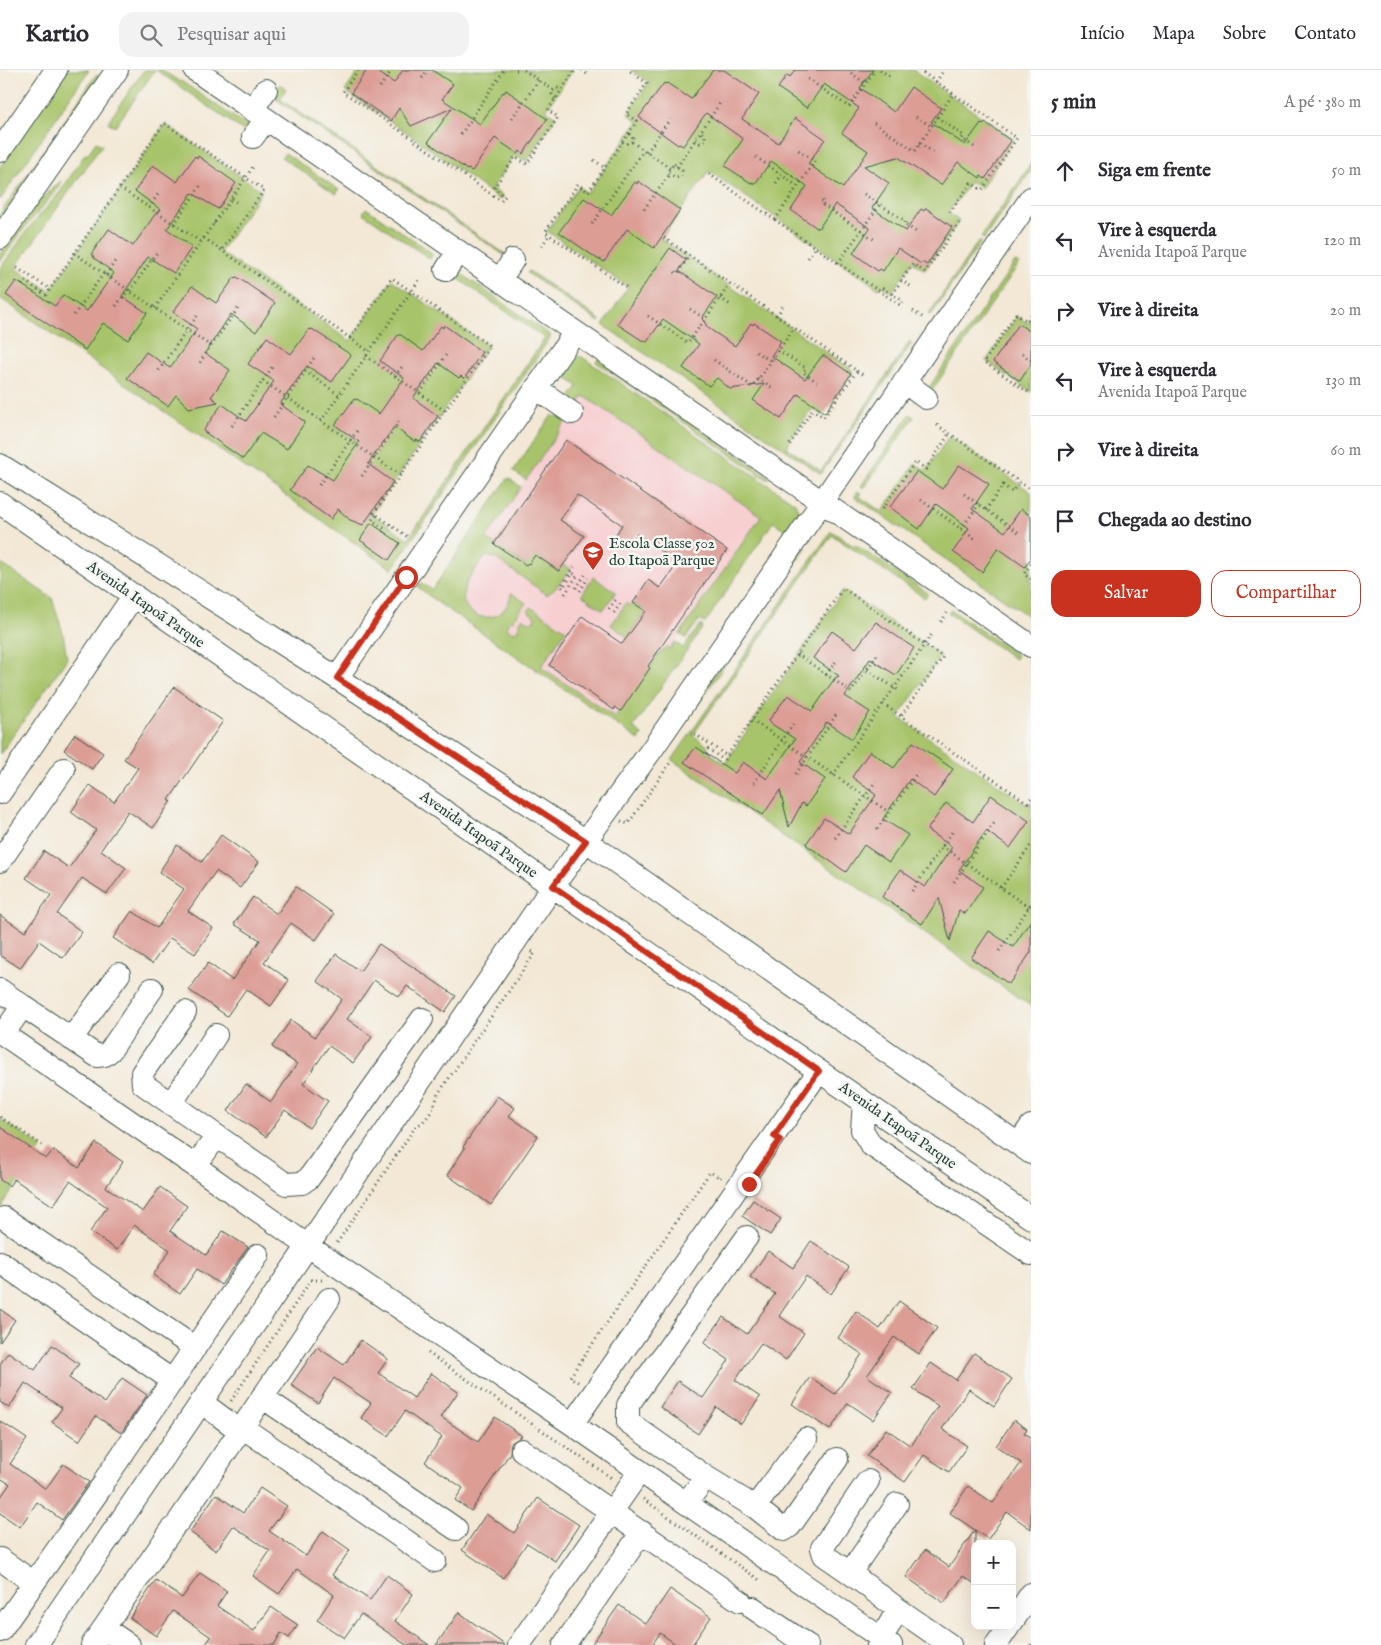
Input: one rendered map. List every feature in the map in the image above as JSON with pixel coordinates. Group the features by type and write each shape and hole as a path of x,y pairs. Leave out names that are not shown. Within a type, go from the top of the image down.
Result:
{"street":[{"path":"0,151 56,70"},
{"path":"195,70 822,502 941,606 1031,646"},
{"path":"0,238 112,76"},
{"path":"254,138 266,90"},
{"path":"42,1643 201,1402 553,886 652,748 904,382 923,333 1031,198"},
{"path":"446,270 458,251"},
{"path":"500,280 513,260"},
{"path":"337,678 575,332"},
{"path":"904,382 926,398"},
{"path":"536,388 572,413"},
{"path":"0,465 337,678 586,841 1027,1141"},
{"name":"Avenida Itapoã Parque","path":"0,503 1031,1218"},
{"path":"0,793 134,595"},
{"path":"0,861 64,769"},
{"path":"71,1039 119,974"},
{"path":"0,990 97,1056 105,1055 152,989"},
{"path":"23,1006 1,1033 308,1246 572,1424 884,1643 898,1609"},
{"path":"185,1012 142,1073 143,1084 286,1184 302,1183 309,1178 422,1019"},
{"path":"170,1104 216,1034"},
{"path":"572,1424 819,1071"},
{"path":"864,1102 862,1130 872,1145 1031,1254"},
{"path":"195,1166 217,1136"},
{"path":"4,1218 195,1348"},
{"path":"747,1237 628,1405 628,1422 706,1477 755,1507 784,1530 790,1526 837,1459"},
{"path":"4,1617 34,1583 258,1255"},
{"path":"0,1262 173,1381"},
{"path":"128,1645 98,1636 176,1525 329,1299"},
{"path":"262,1397 456,1529"},
{"path":"201,1402 435,1561"},
{"path":"755,1507 806,1439"},
{"path":"522,1450 807,1645"},
{"path":"519,1645 640,1471"},
{"path":"686,1503 706,1477"},
{"path":"868,1481 822,1548 824,1555 950,1645"},
{"path":"850,1573 897,1504"},
{"path":"564,1645 642,1532"},
{"path":"0,1559 34,1583"},
{"path":"1016,1616 1031,1594"},
{"path":"550,1600 581,1621"},
{"path":"996,1645 1006,1630"}],"path":[{"path":"358,70 343,92 501,201 505,196 494,188 516,156 527,164 558,117 548,110 575,70"},
{"path":"380,87 392,70"},
{"path":"422,78 428,70"},
{"path":"461,134 504,70"},
{"path":"516,70 523,70 553,90"},
{"path":"582,70 588,75"},
{"path":"626,288 545,232 578,184 588,192 637,121 626,114 647,83 629,70"},
{"path":"808,80 849,107 875,70"},
{"path":"880,70 890,77"},
{"path":"919,70 1017,138 982,190 971,183 950,212"},
{"path":"936,82 944,70"},
{"path":"851,73 866,84"},
{"path":"512,118 538,80"},
{"path":"553,90 556,88 562,89"},
{"path":"553,90 552,94 555,99"},
{"path":"874,123 915,151 953,94"},
{"path":"677,167 720,103"},
{"path":"916,117 931,126"},
{"path":"937,117 964,136 962,138 976,148"},
{"path":"592,224 670,119"},
{"path":"22,285 25,281 46,295 164,123 264,190 222,250"},
{"path":"695,140 700,143 704,141 705,136 701,132"},
{"path":"629,133 633,137 632,142"},
{"path":"622,142 627,144 632,142"},
{"path":"632,142 670,168"},
{"path":"920,143 934,153"},
{"path":"775,220 815,161 798,150"},
{"path":"756,157 798,186"},
{"path":"594,160 605,168"},
{"path":"644,209 670,174 668,172 674,164 682,171 681,177 676,178 670,174"},
{"path":"155,308 254,167"},
{"path":"709,174 900,306 903,302 882,288 880,291"},
{"path":"776,183 782,175"},
{"path":"174,224 201,185"},
{"path":"120,188 201,242"},
{"path":"149,208 158,194"},
{"path":"864,194 905,221 904,224 918,233"},
{"path":"231,198 236,202"},
{"path":"822,201 823,205 875,240"},
{"path":"838,263 880,204"},
{"path":"214,223 218,226"},
{"path":"892,294 913,264 926,272 959,223"},
{"path":"542,246 549,235"},
{"path":"204,238 370,352"},
{"path":"664,238 863,375"},
{"path":"808,258 815,247"},
{"path":"116,306 158,251"},
{"path":"74,253 211,346"},
{"path":"675,272 677,274 689,256"},
{"path":"74,316 116,260"},
{"path":"17,268 50,289"},
{"path":"350,338 392,278 490,346 374,513 376,515 372,520 385,529 382,534"},
{"path":"321,421 419,280"},
{"path":"901,280 913,288"},
{"path":"648,316 688,343 730,284"},
{"path":"720,298 732,306"},
{"path":"777,316 784,304"},
{"path":"199,364 239,307"},
{"path":"690,309 705,319"},
{"path":"913,311 923,333"},
{"path":"1031,315 1027,321 1016,314 984,362 1031,394"},
{"path":"157,373 197,316"},
{"path":"714,360 753,387 794,328"},
{"path":"778,350 806,368 803,372 817,382"},
{"path":"756,352 771,361"},
{"path":"1022,354 1031,360"},
{"path":"420,393 446,355"},
{"path":"366,356 445,411"},
{"path":"274,416 314,358"},
{"path":"395,376 404,364"},
{"path":"232,426 272,366"},
{"path":"305,371 339,396"},
{"path":"788,446 812,410 824,417 857,371"},
{"path":"758,378 774,389"},
{"path":"262,381 400,475"},
{"path":"362,476 401,419"},
{"path":"936,425 1031,490"},
{"path":"319,485 359,428"},
{"path":"882,509 915,462 926,469 949,434"},
{"path":"986,510 1003,485 1012,492 1019,482"},
{"path":"964,494 1018,532"},
{"path":"921,500 976,539"},
{"path":"961,529 979,504"},
{"path":"376,515 408,537"},
{"path":"1031,564 1024,574 1031,578"},
{"path":"565,594 578,576 573,573 563,588 561,586 574,567"},
{"path":"576,588 585,575"},
{"path":"580,590 588,578"},
{"path":"706,754 708,750 724,760 843,588 943,656 900,716"},
{"path":"609,609 617,598"},
{"path":"614,613 622,601"},
{"path":"834,775 932,634"},
{"path":"797,654 851,692 879,652"},
{"path":"826,674 837,660"},
{"path":"912,662 916,665"},
{"path":"867,670 898,690"},
{"path":"883,704 1029,804 1031,798"},
{"path":"796,774 836,715"},
{"path":"752,720 889,812"},
{"path":"754,783 793,724"},
{"path":"695,734 727,756"},
{"path":"878,829 918,772"},
{"path":"835,838 876,780"},
{"path":"954,882 994,823"},
{"path":"912,891 952,832"},
{"path":"1001,888 1031,845"},
{"path":"942,846 1030,907 999,951"},
{"path":"336,1250 338,1241 416,1126 423,1123 436,1102 438,1094 535,953 516,941"},
{"path":"0,1117 42,1145"},
{"path":"580,1384 570,1377 710,1172 720,1178 725,1171"}],"shaded area":[{"name":"Escola Classe 502 do Itapoã Parque","path":"583,396 761,516 617,726 440,604"}],"green space":[{"path":"66,70 89,70 0,200 0,167"},
{"path":"144,70 155,70 115,127 108,122"},
{"path":"156,70 162,70 181,81 250,128 248,134"},
{"path":"360,70 573,70 546,110 556,117 527,161 515,155 492,188 503,197 500,200 415,138 345,91"},
{"path":"631,70 913,70 1014,139 981,188 971,181 948,213 959,221 925,270 912,262 892,292 882,286 879,289 709,171 661,239 854,371 823,415 812,409 786,447 821,471 910,341 912,343 821,474 603,325 628,287 547,231 578,187 588,193 638,121 628,114 649,82"},
{"path":"96,75 101,78 0,223 0,214"},
{"path":"281,85 286,89 280,99 508,256 271,96 278,86"},
{"path":"165,124 262,191 220,252 350,341 392,280 488,346 372,514 408,539 545,338 451,274 454,269 550,335 550,338 392,569 0,298 0,269 28,229 61,191 85,154 87,155 96,142 102,145 15,268 50,291"},
{"path":"285,153 339,190 336,194 281,157"},
{"path":"1031,164 1031,170 984,239 981,237"},
{"path":"61,181 58,189 25,227 0,262 0,254 31,209"},
{"path":"366,208 433,254 430,259 363,213"},
{"path":"979,240 981,242 931,315 929,314"},
{"path":"1015,262 1019,264 931,392 928,389"},
{"path":"529,271 600,320 599,322 527,273"},
{"path":"1017,316 1027,323 1031,318 1031,392 986,361"},
{"path":"576,356 582,357 795,503 799,512 786,530 773,522 705,623 699,620 686,638 680,634 761,516 584,396 575,408 567,402 578,386 561,375"},
{"path":"598,359 770,477 768,480 596,362"},
{"path":"560,413 568,418 526,480 513,471 552,415 556,417"},
{"path":"910,414 914,417 864,488 861,486"},
{"path":"949,436 1031,492 1031,618 855,497 858,491 861,493 859,496 882,512 915,464 926,471"},
{"path":"508,478 521,487 486,539 525,565 535,555 558,571 564,565 571,569 556,588 547,595 495,558 487,556 474,571 465,587 464,600 468,609 477,615 487,617 498,614 506,607 511,593 526,603 513,621 511,620 507,625 507,628 511,631 516,632 522,618 529,622 534,621 535,617 528,611 531,607 566,630 541,667 615,717 656,658 611,625 626,603 630,606 633,603 645,611 628,636 658,656 666,647 670,649 674,642 683,648 700,625 703,627 633,728 642,735 639,740 418,587 421,583 432,590"},
{"path":"831,531 928,593 925,598 832,535 693,735 708,746 705,750 725,763 843,590 941,656 898,717 1028,805 1031,801 1031,1006 672,760"},
{"path":"802,547 805,549 662,756 659,754"},
{"path":"0,563 52,598 63,633 67,659 0,754"},
{"path":"593,577 616,592 603,610 582,595"},
{"path":"951,610 1017,655 1015,659 948,613"},
{"path":"0,1119 42,1147 0,1209"}],"building":[{"path":"367,70 375,70 394,83 403,70 432,70 453,84 442,99 480,124 506,90 547,119 523,154 520,151 518,154 495,138 472,171 467,170 428,142 452,108 411,126 399,108 391,121 351,93"},
{"path":"713,70 724,70 759,94 742,119 778,143 795,118 825,139 808,164 843,188 868,151 842,133 859,108 824,84 807,108 778,88 787,75 790,77 795,70 873,70 860,88 894,112 911,87 941,108 931,122 965,145 981,123 985,122 1011,141 985,179 981,176 980,178 958,162 941,185 898,157 864,166 889,183 872,208 906,231 921,209 924,211 926,208 952,227 927,265 922,262 921,264 898,248 883,271 880,269 878,271 853,253 870,228 835,204 819,228 817,228 791,210 807,186 771,161 755,184 725,166 743,139 706,113 683,146 678,145 639,117 664,83 667,83 691,99"},
{"path":"195,156 197,158 198,156 236,183 218,209 192,193 167,229 192,247 174,273 148,257 122,296 147,313 128,340 103,323 85,350 6,295 16,281 55,306 63,295 87,311 114,273 94,258 92,253 109,229 133,246 156,213 161,210 135,191 153,165 177,182"},
{"path":"638,181 680,210 654,248 627,229 604,262 559,232 584,198 611,215 635,182 637,184"},
{"path":"670,248 686,260 679,271 717,297 702,318 708,328 735,346 751,323 753,325 754,323 781,341 771,356 805,379 822,356 825,356 851,374 825,413 798,394 781,419 753,400 764,384 730,389 717,378 709,386 683,368 699,344 663,319 647,342 617,324"},
{"path":"237,277 275,303 256,332 231,314 205,353 230,370 211,397 218,402 189,408 176,395 168,406 127,378 146,352 170,368 197,329 173,312 192,286 216,303 234,278"},
{"path":"1019,324 1031,332 1031,364 1020,381 993,362"},
{"path":"444,325 482,352 464,379 461,376 459,378 438,363 413,398 438,416 420,442 416,440 415,442 394,427 368,464 393,482 363,525 350,520 338,509 331,519 290,490 308,465 333,480 359,442 335,425 354,399 357,399 379,414 404,378 380,361 398,335 401,335 423,351 441,326 443,328"},
{"path":"309,329 312,329 351,355 332,382 307,366 280,404 305,422 287,449 261,433 243,459 203,431 222,404 246,421 274,381 248,364 267,337 291,354"},
{"path":"566,440 727,550 648,666 650,668 621,711 615,707 614,710 549,665 582,616 622,644 646,611 633,603 648,580 660,588 678,563 637,534 627,548 613,539 622,525 577,495 560,520 584,536 559,571 535,555 529,564 526,565 494,544"},
{"path":"959,465 989,484 972,509 1005,532 1021,509 1031,516 1031,558 1025,567 998,548 982,572 953,552 969,528 936,504 919,529 890,507 917,471 942,489"},
{"path":"371,523 400,543 389,560 360,540"},
{"path":"876,622 914,648 896,675 870,659 845,696 870,712 852,739 827,722 800,762 825,779 806,806 802,803 789,827 780,790 763,815 684,762 696,747 735,773 743,762 767,779 795,739 770,723 769,720 788,695 812,711 835,678 839,676 813,658 832,631 856,648"},
{"path":"174,687 223,721 169,800 171,801 153,828 128,811 101,850 126,868 107,894 82,878 57,914 82,932 63,958 39,941 20,968 0,955 0,915 25,932 51,895 26,878 44,851 69,868 96,830 71,812 90,785 114,802 138,768 124,759"},
{"path":"75,734 103,753 92,769 64,750"},
{"path":"913,742 953,769 934,797 910,779 883,819 908,835 889,862 864,845 846,872 806,844 824,818 849,834 876,795 852,777 870,751 894,768"},
{"path":"991,795 1029,821 1010,848 986,831 959,870 983,887 965,914 959,910 950,941 939,898 922,924 882,897 900,870 925,887 952,847 927,830 946,803 973,822"},
{"path":"221,835 259,862 240,888 216,871 188,911 213,928 195,954 170,938 152,964 113,938 132,911 157,928 184,889 159,872 177,845 202,862"},
{"path":"296,887 334,914 316,940 291,923 264,962 289,980 271,1006 246,989 227,1016 189,990 208,963 232,980 260,940 234,924 253,897 277,914"},
{"path":"1031,920 1031,952 1009,984 971,958 989,931 1013,947"},
{"path":"379,944 456,996 445,1012 407,986 399,997 374,980 347,1019 372,1037 353,1063 329,1046 303,1084 328,1101 309,1128 285,1110 266,1137 228,1111 246,1084 271,1102 297,1064 272,1047 291,1020 315,1037 342,999 317,981 336,954 360,971"},
{"path":"497,1096 515,1108 509,1116 538,1136 491,1205 447,1175"},
{"path":"0,1127 46,1159 53,1150 79,1168 96,1143 123,1162 106,1187 143,1212 160,1187 187,1206 170,1231 206,1255 223,1231 248,1247 221,1285 197,1269 180,1294 153,1275 170,1250 134,1225 117,1250 90,1232 107,1207 70,1181 53,1206 14,1179 9,1186 0,1180"},
{"path":"753,1200 781,1219 770,1235 742,1216"},
{"path":"811,1241 849,1267 831,1294 806,1276 779,1316 804,1333 786,1360 761,1343 735,1380 760,1397 741,1424 716,1407 698,1434 660,1407 678,1381 703,1398 729,1360 704,1343 723,1317 747,1334 775,1294 750,1277 768,1251 793,1268"},
{"path":"899,1301 937,1328 919,1354 894,1337 867,1376 892,1393 873,1420 848,1403 830,1430 792,1404 810,1377 835,1394 862,1354 838,1338 856,1311 880,1329"},
{"path":"0,1309 15,1320 0,1342"},
{"path":"361,1340 388,1359 378,1373 414,1398 431,1373 458,1392 441,1417 478,1442 495,1417 522,1436 511,1443 510,1453 471,1511 455,1500 463,1488 425,1462 442,1437 405,1411 388,1436 361,1418 371,1403 334,1378 318,1403 291,1385 317,1347 344,1365"},
{"path":"52,1345 79,1364 69,1378 105,1403 122,1378 147,1395 121,1433 96,1416 79,1441 52,1422 62,1408 25,1383 9,1408 0,1402 0,1364 8,1352 35,1370"},
{"path":"974,1353 1012,1379 994,1406 969,1389 942,1429 967,1446 949,1472 924,1455 905,1482 867,1456 886,1429 911,1446 938,1406 913,1389 931,1363 956,1380"},
{"path":"1014,1420 1027,1429 1024,1433 1031,1437 1031,1529 1007,1512 988,1539 950,1513 968,1486 993,1503 1021,1463 996,1446"},
{"path":"0,1421 27,1439 10,1464 46,1489 63,1464 89,1482 62,1520 37,1502 20,1527 0,1513 0,1498 10,1484 0,1478"},
{"path":"260,1488 287,1506 269,1531 306,1556 323,1531 350,1550 332,1575 370,1600 387,1575 413,1594 395,1621 429,1645 406,1645 361,1614 344,1638 317,1620 334,1595 297,1569 279,1594 253,1576 270,1551 233,1526 216,1551 190,1532 216,1494 243,1513"},
{"path":"538,1498 579,1525 555,1561 527,1543 503,1578 462,1550 486,1514 514,1533"},
{"path":"975,1530 975,1540 971,1540 971,1581 963,1576 944,1603 906,1577 925,1550 949,1567"},
{"path":"200,1573 227,1591 217,1606 254,1631 271,1607 298,1625 289,1638 281,1633 274,1645 205,1645 211,1637 173,1611 156,1636 130,1618 156,1580 182,1598"},
{"path":"670,1589 711,1617 692,1645 677,1645 660,1633 652,1645 591,1645 619,1605 646,1624"},
{"path":"459,1612 472,1622 505,1645 436,1645"}],"place":[{"name":"Escola Classe 502 do Itapoã Parque","path":"593,571"}],"route":[{"path":"406,577 337,678 586,841 553,886 819,1071 774,1136 780,1140 749,1184"}]}
